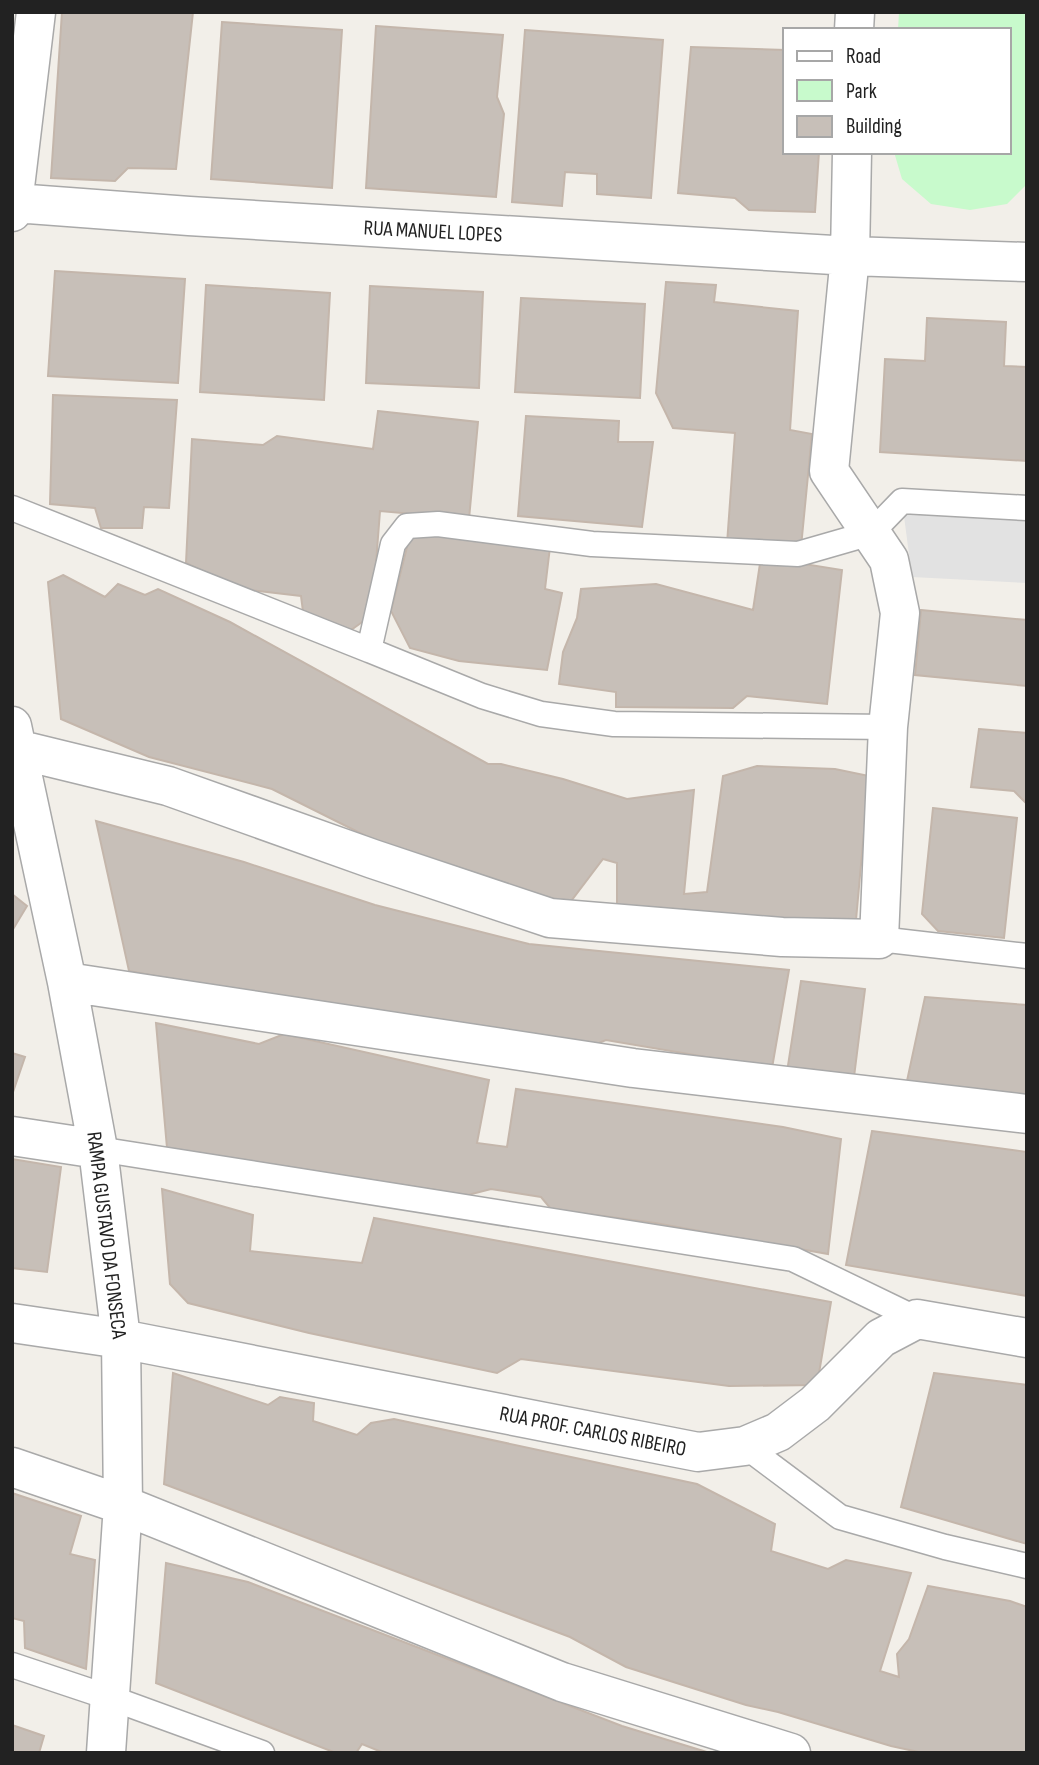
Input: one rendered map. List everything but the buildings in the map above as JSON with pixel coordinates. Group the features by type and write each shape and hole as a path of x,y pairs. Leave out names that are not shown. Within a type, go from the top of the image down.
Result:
{"street":[{"path":"14,208 36,12"},
{"path":"14,741 168,786 550,918 782,937 879,939 888,727 900,613 889,560 829,471 850,256 852,154"},
{"name":"RUA MANUEL LOPES","path":"14,208 850,256 1027,262"},
{"name":"RAMPA GUSTAVO DA FONSECA","path":"14,741 67,982 98,1149 121,1339 123,1505 106,1753"},
{"path":"67,982 633,1068 1027,1114"},
{"path":"12,1136 98,1149"},
{"path":"917,1319 1027,1338"},
{"name":"RUA PROF. CARLOS RIBEIRO","path":"12,1323 121,1339 698,1452 745,1446 778,1432 815,1404 881,1338 917,1319"},
{"path":"12,1467 123,1505 562,1682 791,1753"}],"lane":[{"path":"369,650 393,544 407,526 438,524 592,544 798,554 871,533 902,501 1027,508"},
{"path":"12,508 482,696 541,713 627,725 888,727"},
{"path":"879,939 1027,956"},
{"path":"98,1149 793,1259 917,1319"},
{"path":"745,1446 839,1517 945,1547 1027,1566"},
{"path":"12,1665 262,1753"}],"green space":[{"path":"899,12 1027,12 1027,184 1007,204 970,210 931,204 902,179 895,154 1011,154 1011,28 898,28"}],"shaded area":[{"path":"902,501 1027,508 1027,583 912,577"}]}
